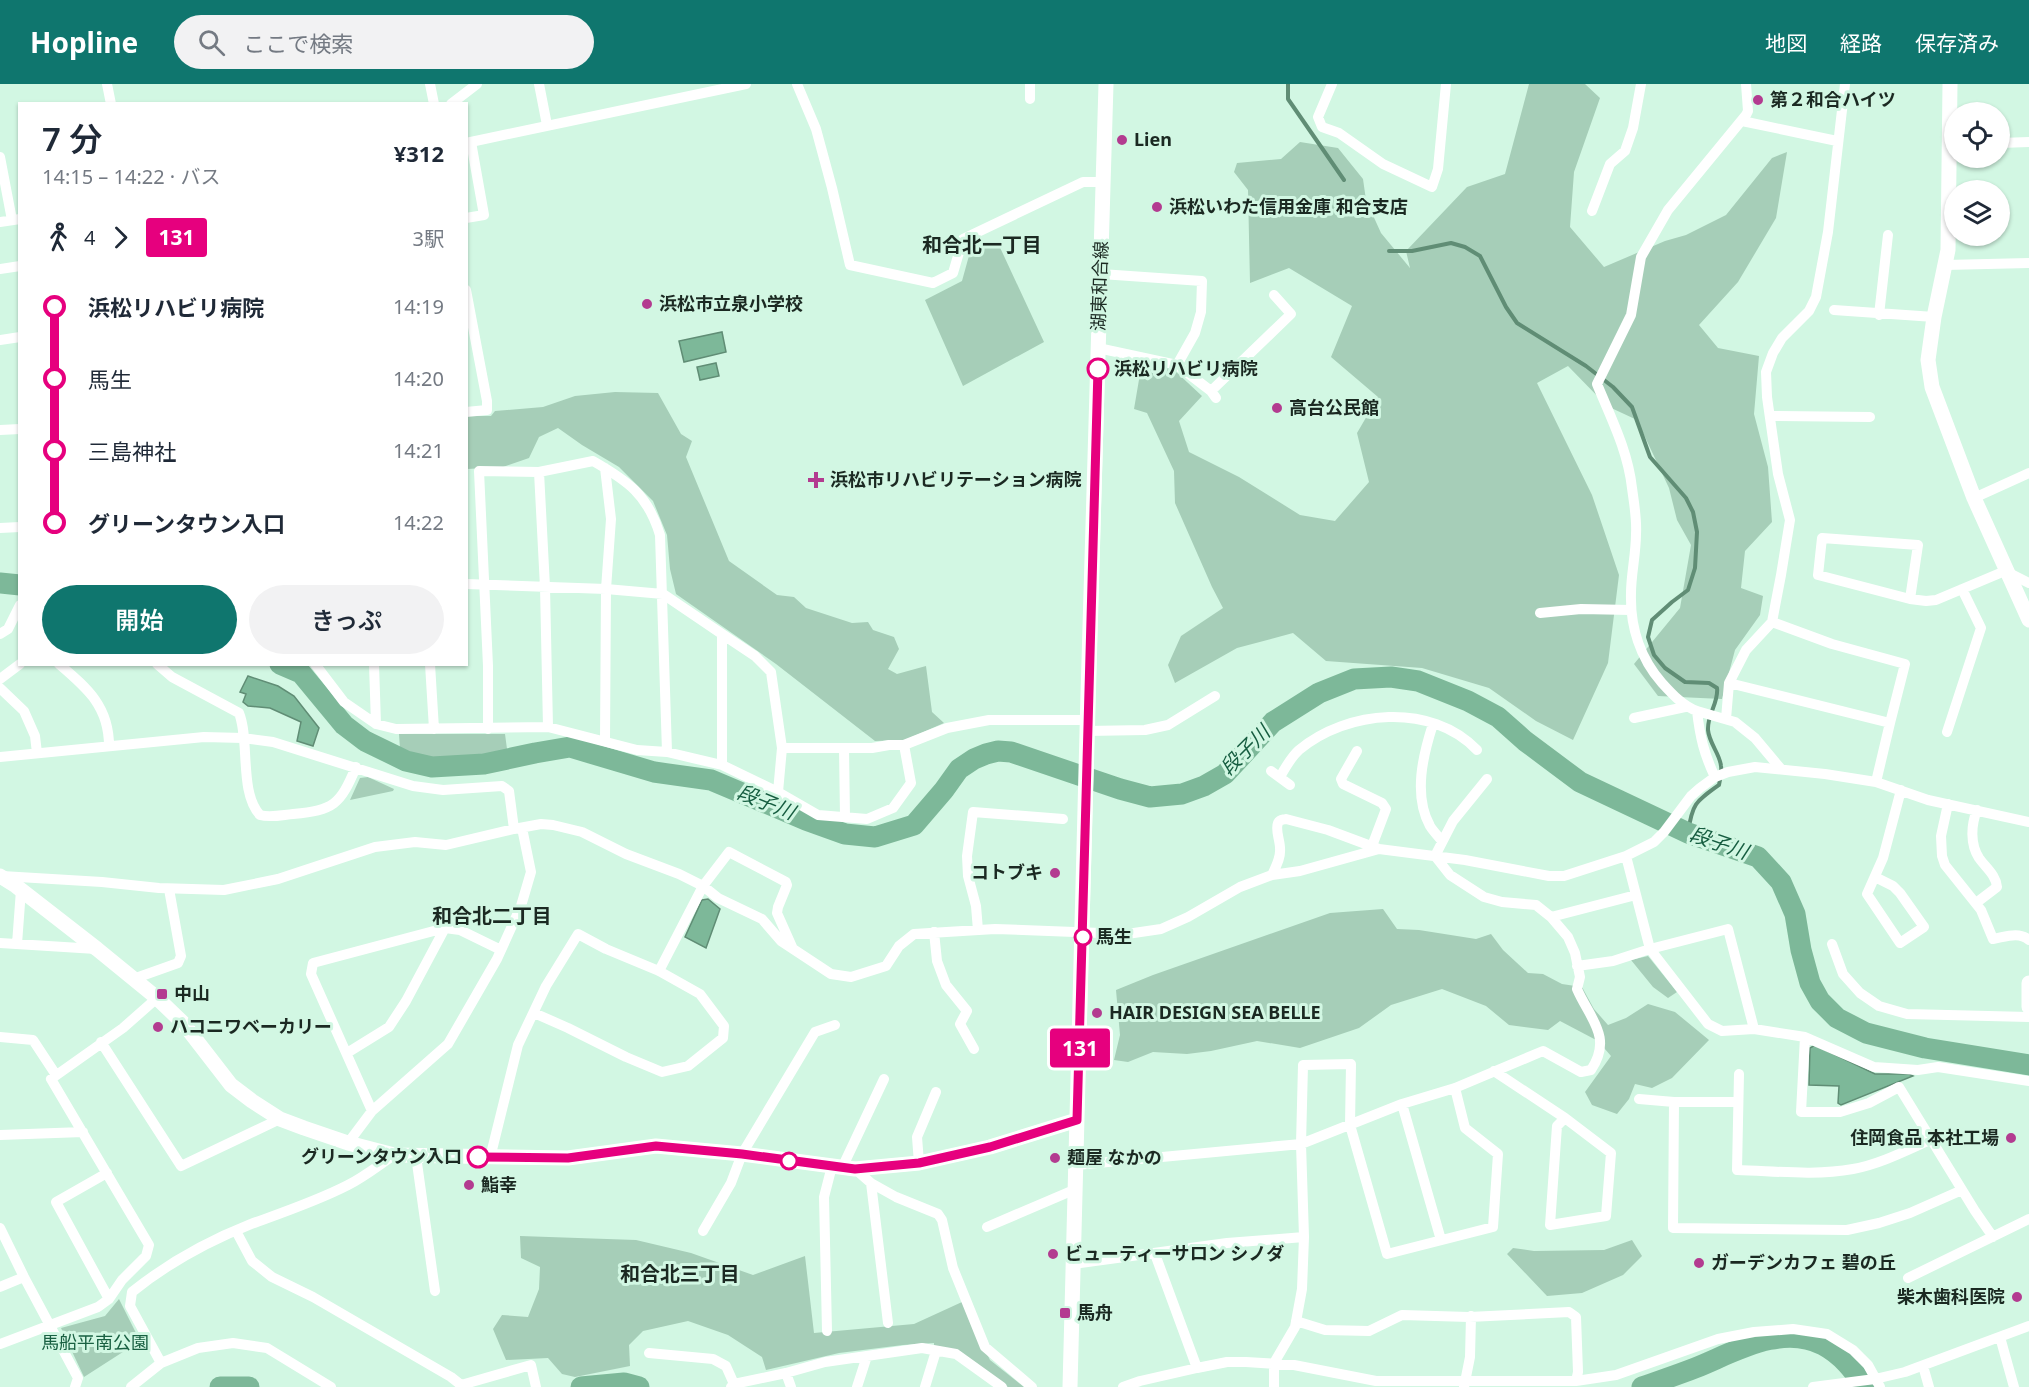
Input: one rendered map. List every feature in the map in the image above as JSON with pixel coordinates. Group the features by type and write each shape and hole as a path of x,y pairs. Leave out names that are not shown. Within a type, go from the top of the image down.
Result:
{"street":[{"path":"107,84 111,102"},
{"path":"430,84 434,102"},
{"path":"454,102 477,84"},
{"path":"539,84 547,125"},
{"path":"468,218 484,215 469,142 746,84"},
{"path":"797,84 816,129 850,265 933,283 953,273 963,239 1083,182 1103,182"},
{"path":"1030,84 1030,99"},
{"name":"湖東和合線","path":"1070,1387 1106,84"},
{"path":"1332,84 1318,117 1322,127 1339,133 1383,164 1432,187 1438,169 1446,84"},
{"path":"1592,211 1611,164 1625,151 1633,128 1641,84"},
{"path":"1746,84 1748,111 1742,121 1668,210 1641,257 1631,315 1597,383 1624,450 1632,486 1636,533 1631,610 1639,647 1652,671 1685,706 1735,722 1755,738 1781,769"},
{"path":"1722,718 1729,683 1746,650 1772,622 1790,520 1778,474 1766,372 1782,338 1809,311 1816,297 1828,232 1845,84"},
{"path":"1950,84 1951,102"},
{"path":"1742,121 1837,141"},
{"path":"2010,143 2029,142"},
{"path":"0,157 16,220 0,222"},
{"path":"1951,168 1948,250 1928,360 1932,387 1974,498 2029,620"},
{"path":"1879,315 1888,235"},
{"path":"1945,265 2029,263"},
{"path":"0,269 18,266"},
{"path":"1101,274 1202,281 1201,312 1195,333 1177,365"},
{"path":"1098,348 1177,365 1213,394 1291,314 1274,295"},
{"path":"468,301 487,401 487,410 468,412"},
{"path":"1834,310 1879,315 1934,317"},
{"path":"0,340 18,338"},
{"path":"1770,416 1870,417"},
{"path":"0,430 18,429"},
{"path":"468,473 539,472 593,461 632,486 645,501 660,535 667,752"},
{"path":"605,468 611,519 606,589 605,741"},
{"path":"479,471 488,666 488,729"},
{"path":"539,472 545,587 548,727"},
{"path":"1974,498 2029,473"},
{"path":"0,528 18,527"},
{"path":"1910,599 1918,545 1822,537 1818,575 1910,599 1936,600 2006,571 2029,583"},
{"path":"468,584 606,589 663,594 755,656 771,672 782,748 778,792"},
{"path":"1947,732 1982,628 1962,589"},
{"path":"0,634 8,629 18,609"},
{"path":"1540,613 1581,609 1631,610"},
{"path":"1772,622 1832,644 1905,664 1876,782"},
{"path":"722,634 722,765"},
{"path":"0,679 18,666"},
{"path":"61,666 94,696 109,732 109,746"},
{"path":"159,666 172,677 239,713 243,722 251,803 260,815 324,810 346,791 356,767"},
{"path":"316,666 344,702 376,724 396,729 548,727 637,750 667,752 722,765 818,814 867,819 892,808 911,783 904,745"},
{"path":"374,666 376,724"},
{"path":"430,666 434,729"},
{"path":"1729,683 1890,723"},
{"path":"0,688 24,711 35,736 38,753"},
{"path":"782,748 904,745 947,728 988,720 1145,730 1168,726 1215,696"},
{"path":"1634,718 1685,706"},
{"path":"1700,712 1700,737 1704,755 1715,777"},
{"path":"1290,785 1275,774 1296,752 1319,736 1342,725 1379,717 1407,717 1433,724 1468,740 1477,750"},
{"path":"1433,724 1424,751 1421,774 1423,801 1430,825 1442,841"},
{"path":"0,757 204,737 243,738 273,742 413,786 443,790 502,786 509,790 531,872 520,906 501,950 448,1044 372,1111 348,1143"},
{"path":"844,748 845,817"},
{"path":"1358,751 1341,779 1343,784 1382,803 1386,809 1376,848"},
{"path":"1272,875 1279,862 1278,822 1286,819 1328,830 1376,848 1549,876 1564,876 1626,856 1654,842 1691,796 1715,777 1755,767 1876,782 1928,800 2029,822"},
{"path":"1436,856 1458,814 1487,779"},
{"path":"1875,877 1893,886 1900,893 1924,927 1900,943 1867,894 1875,877 1884,858 1901,790"},
{"path":"1948,804 1941,836 1945,865 1982,910 1993,939 2013,935 2025,936 2029,940"},
{"path":"1976,903 1997,887 1996,880 1977,855 1972,833 1977,810"},
{"path":"978,930 976,906 968,876 973,812 1063,819"},
{"path":"1,876 169,889 224,890 278,879 375,847 415,842 446,845 541,824 553,825 582,832 626,854 679,874 703,886 718,898 762,919 781,941 831,974 851,976 886,966 899,946 914,934 978,930 1083,931 1127,934 1161,929 1188,917 1240,887 1272,875 1300,871 1376,848"},
{"path":"659,971 703,886 729,852 786,882 777,913 794,950"},
{"path":"1076,1165 1226,1153 1301,1144 1402,1104 1455,1088 1543,1050 1581,1072 1591,1070 1598,1059 1601,1047 1599,1030 1577,989 1580,977 1568,937 1536,904 1502,902 1484,897 1450,875 1436,856"},
{"path":"1626,856 1650,950 1708,1024 1722,1031 1754,1029 1805,1037 1874,1067 1918,1070 1938,1067 2029,1081"},
{"path":"1,876 157,998 183,1023 231,1084 252,1101 280,1119 348,1143 394,1155 568,1158 656,1146 742,1154 843,1168 919,1163 990,1147 1077,1120"},
{"path":"133,979 178,963 181,956 169,889"},
{"path":"17,944 21,890"},
{"path":"1551,917 1636,895"},
{"path":"372,1111 311,974 313,963 445,928 460,930 501,950"},
{"path":"347,1053 389,1028 445,928"},
{"path":"1577,966 1613,961 1728,929 1754,1029"},
{"path":"934,932 937,961 946,985 967,1011 960,1024 974,1049"},
{"path":"489,1158 518,1045 546,986 578,934 606,949 659,971 700,994 724,1026 723,1038 688,1066 662,1072 534,1013"},
{"path":"0,943 97,949"},
{"path":"1832,944 1843,974 1860,993 1880,1006 1907,1014 2029,1017"},
{"path":"2029,983 2029,1007"},
{"path":"0,1344 98,1307 146,1256 149,1245 51,1079 123,1028 157,998"},
{"path":"703,1231 731,1183 742,1154 815,1032 835,1025"},
{"path":"0,1037 33,1040 56,1075"},
{"path":"1805,1037 1801,1112 1840,1112 1869,1103 1899,1087 1930,1140 1993,1237"},
{"path":"101,1042 181,1166 280,1119"},
{"path":"1274,1387 1274,1363 1295,1327 1302,1288 1303,1065 1351,1064 1350,1125 1387,1254 1493,1227 1498,1154 1465,1128 1455,1088"},
{"path":"1494,1071 1566,1118 1611,1153 1606,1216 1550,1225 1557,1126 1566,1118"},
{"path":"1739,1074 1737,1170 1822,1172 1853,1169 1892,1158 1930,1140"},
{"path":"827,1331 824,1197 843,1168 884,1079"},
{"path":"919,1163 917,1137 936,1092"},
{"path":"1640,1099 1674,1102 1738,1102"},
{"path":"1674,1102 1673,1228 1847,1230 1910,1213 1962,1190"},
{"path":"1402,1104 1441,1240"},
{"path":"0,1136 83,1132"},
{"path":"161,1363 130,1305 132,1292 160,1270 198,1248 350,1184 394,1155"},
{"path":"416,1156 435,1291"},
{"path":"843,1168 896,1197 938,1214 942,1220 953,1268 985,1347 1032,1387"},
{"path":"107,1173 56,1202 108,1299"},
{"path":"871,1183 888,1323"},
{"path":"987,1227 1076,1189"},
{"path":"1908,1278 2029,1219"},
{"path":"0,1228 78,1378 75,1387"},
{"path":"236,1231 252,1261 272,1277 313,1297 451,1377 461,1386 531,1365 536,1387"},
{"path":"1073,1264 1227,1243 1304,1237"},
{"path":"1155,1254 1197,1368"},
{"path":"0,1287 24,1277"},
{"path":"1296,1321 1325,1330 1369,1331 1402,1315 1471,1316 1569,1312 1576,1317 1578,1372 1576,1381"},
{"path":"1465,1384 1470,1357 1471,1316"},
{"path":"1813,1387 1844,1383 1878,1383 2029,1326"},
{"path":"1123,1387 1140,1381 1227,1362 1274,1363 1349,1374 1376,1381 1465,1384 1576,1381 1616,1375 1718,1339 1754,1332 1793,1329 1827,1334 1853,1350 1868,1365 1878,1383"},
{"path":"2000,1337 2014,1387"},
{"path":"131,1387 161,1363 198,1348 233,1343 267,1348 331,1387"},
{"path":"649,1353 713,1359 726,1366 733,1386 825,1362 922,1347 956,1354 997,1385"},
{"path":"925,1387 936,1351"},
{"path":"857,1387 867,1356"},
{"path":"1923,1366 1929,1387"},
{"path":"786,1373 791,1387"},
{"path":"1347,1387 1349,1374"}],"green space":[{"path":"1529,84 1585,84 1600,98 1574,172 1570,227 1604,267 1665,241 1686,235 1726,215 1772,158 1787,152 1776,218 1738,282 1699,325 1718,348 1759,356 1754,414 1768,467 1772,522 1745,551 1741,588 1763,596 1760,615 1735,650 1722,699 1658,696 1634,664 1680,608 1691,545 1677,520 1669,488 1637,420 1607,406 1568,366 1537,383 1592,495 1619,575 1608,663 1573,740 1536,721 1489,688 1422,668 1326,661 1293,633 1237,648 1175,683 1168,665 1181,636 1223,608 1175,503 1174,471 1147,413 1134,409 1142,362 1173,369 1202,396 1179,421 1189,452 1239,477 1300,515 1335,521 1369,482 1357,433 1378,397 1331,357 1352,306 1289,268 1250,283 1248,190 1234,172 1237,163 1281,159 1300,142 1338,148 1363,179 1366,200 1381,233 1410,268 1406,251 1467,187 1505,174"},
{"path":"997,241 1044,342 963,386 925,300 962,281 970,252"},
{"path":"615,392 658,393 681,434 692,441 686,457 729,561 777,595 794,597 806,608 852,623 868,622 873,630 894,637 899,649 888,669 897,674 926,666 932,712 944,723 905,740 875,741 776,664 676,594 670,569 667,535 653,501 619,467 558,428 539,437 529,458 503,467 468,469 468,416 491,416 495,411 543,407 575,396"},
{"path":"399,734 505,734 507,749 479,759 456,760 432,757 400,749"},
{"path":"368,777 394,789 393,791 350,800 360,778"},
{"path":"1383,909 1397,929 1476,939 1491,934 1503,950 1528,973 1543,974 1562,984 1582,987 1594,1009 1608,1025 1626,1018 1648,1004 1675,1012 1709,1040 1672,1078 1652,1088 1635,1084 1629,1099 1617,1114 1592,1105 1585,1092 1611,1056 1598,1041 1560,1021 1548,1030 1509,1025 1486,1006 1442,989 1391,1005 1359,1028 1300,1048 1257,1041 1211,1051 1187,1054 1153,1052 1128,1062 1114,1060 1120,1035 1116,990 1330,913"},
{"path":"1648,956 1677,992 1668,998 1653,987 1631,960"},
{"path":"520,1236 636,1240 691,1253 753,1275 805,1256 814,1333 914,1324 962,1302 990,1360 1024,1387 1008,1387 972,1360 934,1347 934,1343 839,1353 766,1370 762,1357 728,1335 688,1321 643,1331 629,1345 630,1366 575,1377 562,1374 548,1358 506,1360 493,1329 502,1315 528,1317 539,1289 540,1267 521,1258"},
{"path":"1632,1240 1642,1256 1623,1275 1582,1293 1547,1296 1507,1254 1513,1248 1534,1251 1604,1250"},
{"name":"馬船平南公園","path":"119,1299 140,1341 84,1377 61,1328 105,1316"}],"shaded area":[{"path":"722,332 726,352 684,362 679,341"},
{"path":"716,363 719,376 700,380 697,367"},
{"path":"248,676 278,686 294,696 319,728 313,746 297,741 301,722 270,708 248,706 243,702 246,694 240,692"},
{"path":"708,899 720,909 706,948 685,937 702,900"},
{"path":"1815,1045 1875,1074 1913,1076 1841,1105 1838,1103 1839,1086 1809,1085 1810,1048"}],"waterway":[{"path":"1288,84 1288,99 1344,180"},
{"path":"1389,251 1412,251 1451,243 1465,247 1480,256 1506,307 1517,323 1586,366 1613,387 1632,407 1650,457 1686,498 1693,512 1697,532 1695,568 1688,590 1652,620 1648,637 1654,655 1665,668 1685,682 1709,683 1717,688 1708,730 1720,762 1719,785 1696,804 1688,833"},
{"name":"段子川","path":"0,583 18,585"},
{"name":"段子川","path":"285,666 301,673 344,725 365,741 406,761 432,767 484,764 570,747 654,772 711,780 845,834 875,837 914,825 959,769 986,754 998,751 1011,752 1150,797 1182,794 1204,786 1225,774 1273,722 1319,693 1354,679 1391,677 1418,681 1468,701 1498,717 1525,741 1580,782 1688,833 1758,857 1781,882 1795,914 1810,983 1820,1001 1837,1018 1866,1033 1925,1048 2029,1065"},
{"path":"1642,1387 1741,1348 1791,1337 1807,1339 1836,1353 1847,1363 1865,1387"},
{"path":"581,1387 624,1383 639,1387"},
{"path":"220,1387 249,1387"}],"bus line":[{"name":"131","path":"478,1157 568,1158 656,1146 742,1154 855,1169 919,1163 990,1147 1077,1120 1098,369"}],"place":[{"name":"第２和合ハイツ","path":"1758,100"},
{"name":"Lien","path":"1122,140"},
{"name":"浜松いわた信用金庫 和合支店","path":"1157,207"},
{"name":"浜松市立泉小学校","path":"647,304"},
{"name":"浜松リハビリ病院","path":"1098,369"},
{"name":"高台公民館","path":"1277,408"},
{"name":"浜松市リハビリテーション病院","path":"816,480"},
{"name":"コトブキ","path":"1055,873"},
{"name":"馬生","path":"1083,937"},
{"name":"中山","path":"162,994"},
{"name":"HAIR DESIGN SEA BELLE","path":"1097,1013"},
{"name":"ハコニワベーカリー","path":"158,1027"},
{"name":"住岡食品 本社工場","path":"2011,1138"},
{"name":"グリーンタウン入口","path":"478,1157"},
{"name":"麺屋 なかの","path":"1055,1158"},
{"name":"鮨幸","path":"469,1185"},
{"name":"ビューティーサロン シノダ","path":"1053,1254"},
{"name":"ガーデンカフェ 碧の丘","path":"1699,1263"},
{"name":"柴木歯科医院","path":"2017,1297"},
{"name":"馬舟","path":"1065,1313"}],"district":[{"name":"和合北一丁目","path":"982,245"},
{"name":"和合北二丁目","path":"492,916"},
{"name":"和合北三丁目","path":"680,1274"}]}
